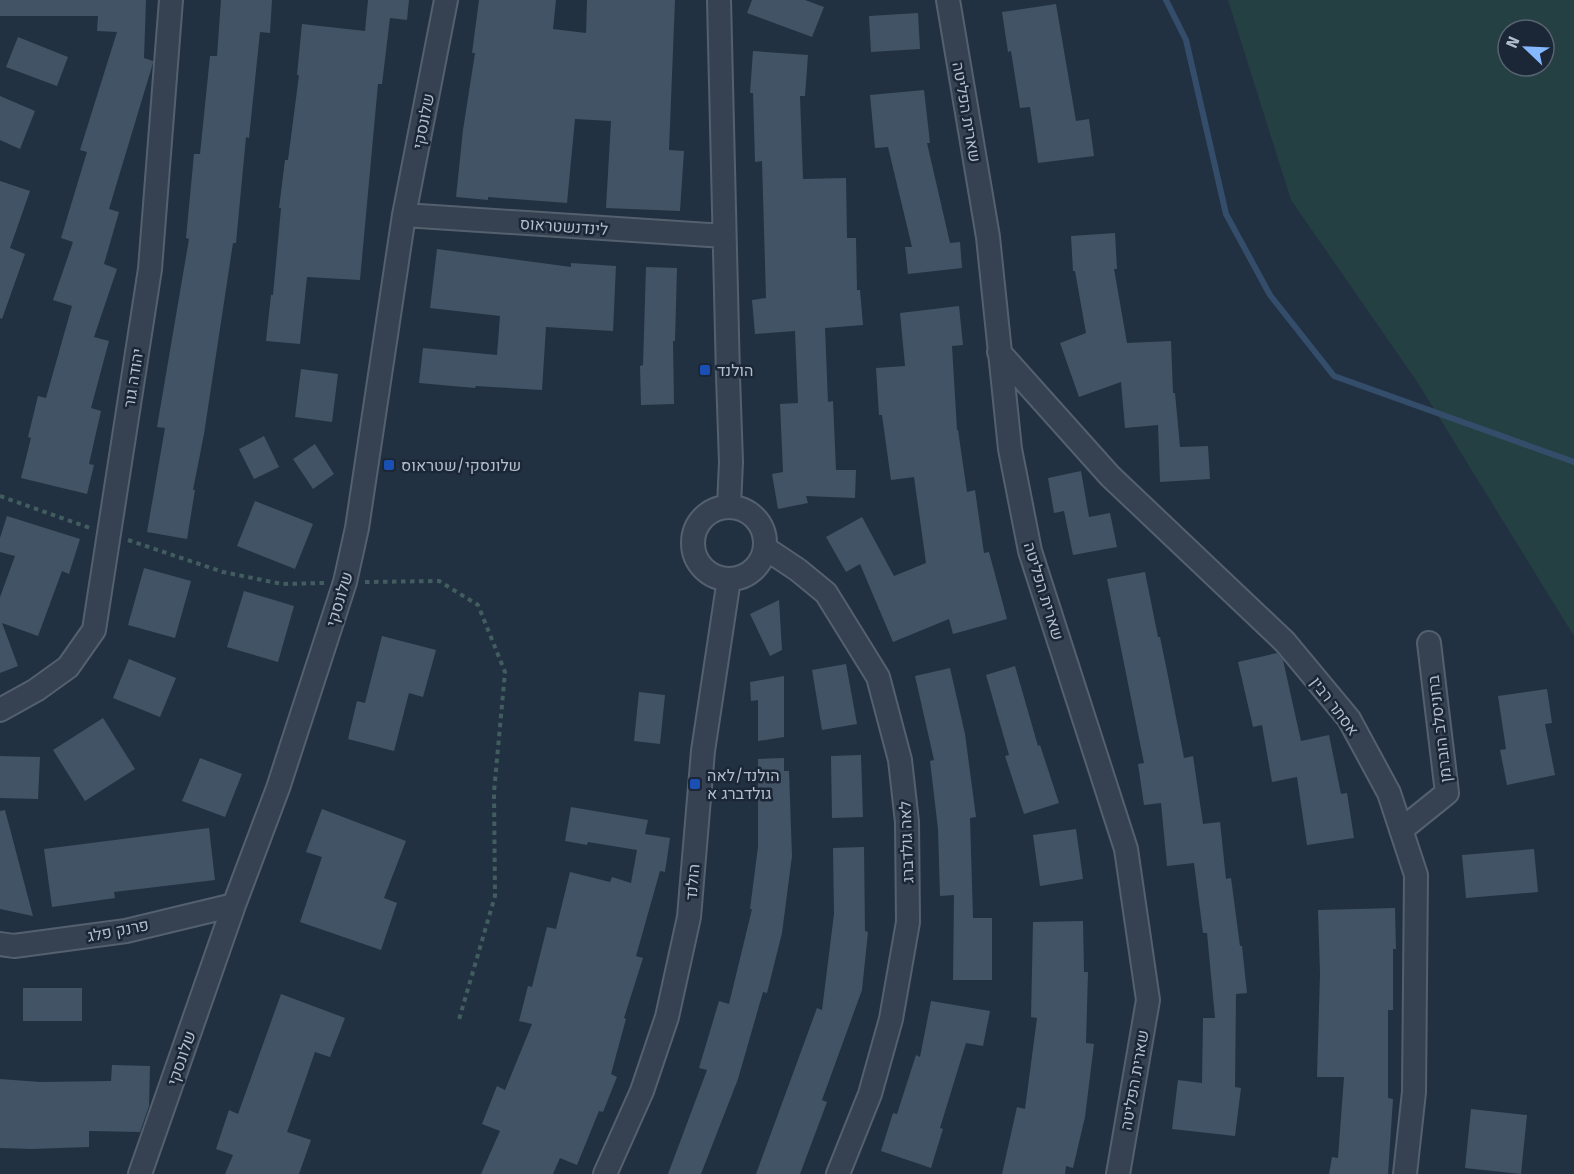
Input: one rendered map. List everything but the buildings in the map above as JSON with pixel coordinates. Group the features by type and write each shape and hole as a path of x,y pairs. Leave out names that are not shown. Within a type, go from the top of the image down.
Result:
{"street":[{"name":"יהודה גור","path":"0,710 36,690 68,667 94,630 150,269 171,0"},
{"name":"שלונסקי","path":"140,1174 234,905 278,788 345,582 357,528 404,215 446,0"},
{"path":"719,0 732,462 729,506"},
{"name":"שארית הפליטה","path":"948,0 988,237 1010,449 1030,551 1126,849 1148,1000 1118,1174"},
{"name":"לינדנשטראוס","path":"404,215 724,236"},
{"name":"אסתר רבין","path":"999,352 1110,477 1292,651 1349,719 1389,793 1416,875 1414,1092 1405,1174"},
{"path":"729,506 743,509 756,518 763,529 765,548 762,557 752,570 742,576 729,579 715,576 702,567 696,557 693,544 696,529 705,516 716,509 729,506"},
{"name":"לאה גולדברג","path":"765,548 798,570 826,593 878,677 900,759 908,822 908,922 891,1019 870,1094 838,1174"},
{"name":"הולנד","path":"605,1174 642,1091 667,1017 689,917 704,751 729,579"},
{"name":"ברוניסלב הוברמן","path":"1401,830 1447,793 1429,643"},
{"name":"פרנק פלג","path":"0,944 14,946 126,931 234,905"}],"path":[{"path":"0,496 223,572 282,584 439,581 478,605 505,672 494,792 495,896 458,1023"}],"green space":[{"path":"1228,0 1574,0 1574,636 1418,383 1291,200"}],"waterway":[{"path":"1166,0 1186,40 1226,214 1270,295 1334,376 1574,462"}],"place":[{"name":"הולנד","path":"705,370"},
{"name":"שלונסקי/שטראוס","path":"389,465"},
{"name":"הולנד/לאה גולדברג א","path":"695,784"}]}
